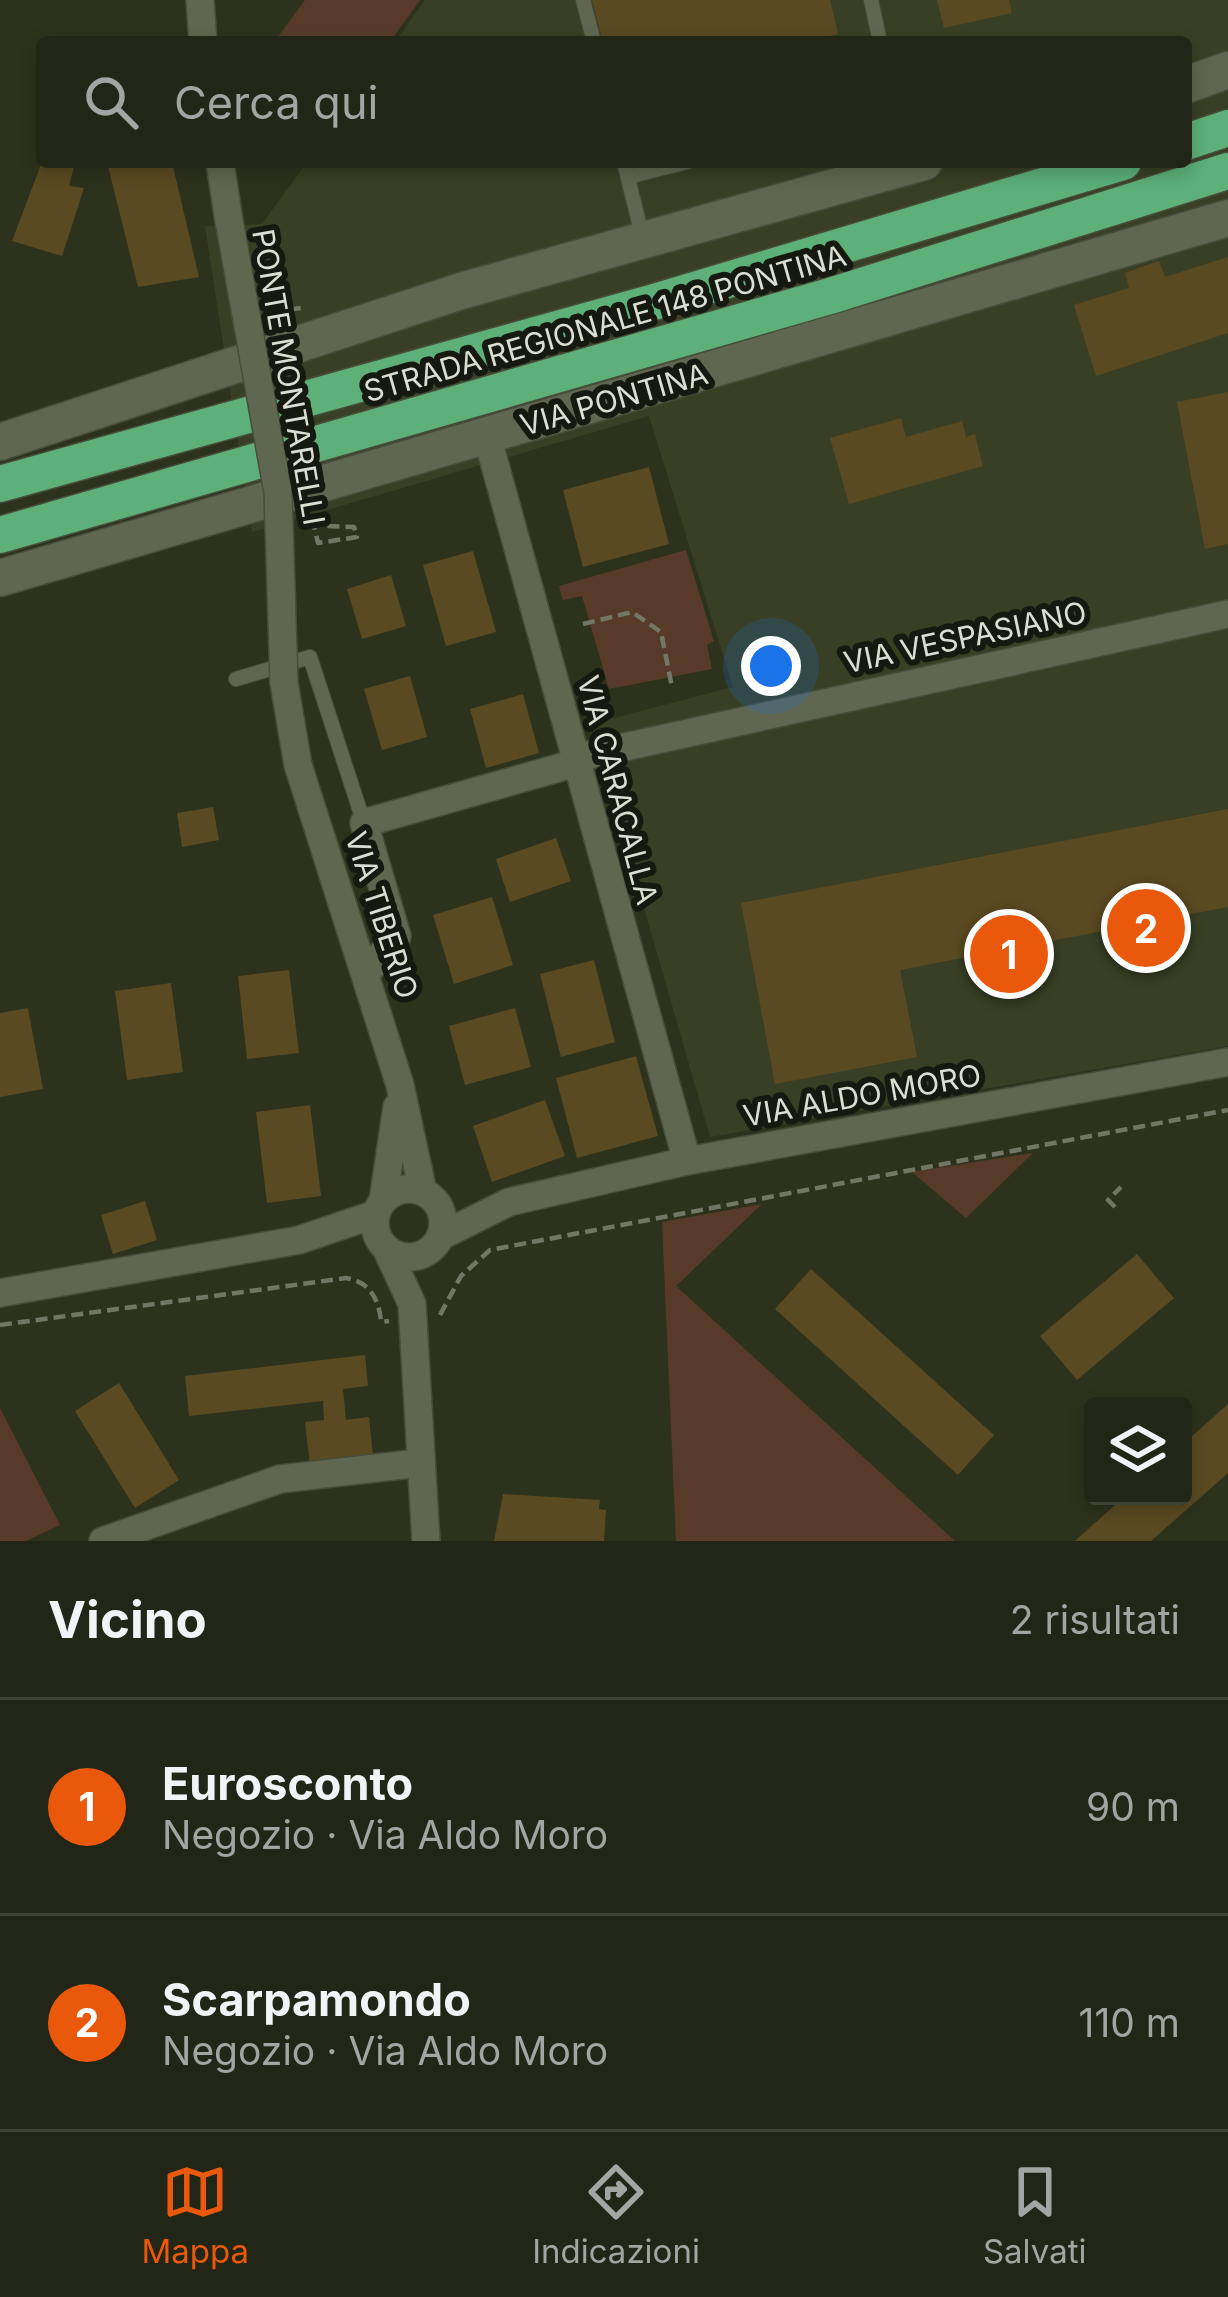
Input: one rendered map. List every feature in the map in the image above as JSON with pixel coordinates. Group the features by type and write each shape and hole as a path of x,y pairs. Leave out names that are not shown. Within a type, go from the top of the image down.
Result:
{"highway":[{"path":"1192,140 1228,128"},
{"name":"STRADA REGIONALE 148 PONTINA","path":"0,484 654,302 1104,168"},
{"name":"STRADA REGIONALE 148 PONTINA","path":"0,535 830,296 1228,171"}],"street":[{"path":"200,0 203,36"},
{"path":"1192,83 1228,70"},
{"name":"PONTE MONTARELLI","path":"221,168 283,531 284,683 298,766"},
{"path":"0,442 461,291 902,168"},
{"name":"VIA PONTINA","path":"0,578 1228,218"},
{"name":"VIA CARACALLA","path":"488,436 687,1161"},
{"name":"VIA VESPASIANO","path":"364,823 575,760 1228,614"},
{"name":"VIA TIBERIO","path":"298,766 367,972 427,1194"},
{"path":"364,823 397,936 387,955 367,972"},
{"name":"VIA ALDO MORO","path":"299,1240 385,1247 409,1258 509,1202 687,1161 1228,1062"},
{"name":"VIA TIBERIO","path":"380,1208 400,1085"},
{"name":"VIA ALDO MORO","path":"0,1293 299,1240 380,1208 401,1190 509,1202"},
{"path":"412,1311 442,1215 427,1194"},
{"path":"380,1208 385,1247 412,1311 426,1541"},
{"path":"103,1541 262,1483 420,1463"}],"lane":[{"path":"583,0 592,36"},
{"path":"871,0 879,36"},
{"path":"626,170 644,240"},
{"path":"236,679 310,657 364,823"}],"path":[{"path":"283,531 314,526 318,544 357,537 354,526 325,526 319,515"},
{"path":"584,624 632,612 661,632 672,687"},
{"path":"0,1325 346,1278 374,1294 381,1322 412,1311 440,1317 461,1276 490,1250 1228,1110"},
{"path":"1114,1208 1108,1200 1121,1187"}],"shaded area":[{"path":"305,0 420,0 394,36 278,36"},
{"path":"425,0 1228,0 1228,1046 710,1137 591,724 733,687 649,416 252,532 205,226 262,224 303,168 1192,168 1192,36 399,36"},
{"path":"686,550 714,641 707,645 712,669 609,689 582,596 563,600 559,586"},
{"path":"1033,1153 966,1218 912,1172"},
{"path":"762,1204 676,1286 955,1541 676,1541 662,1222"},
{"path":"0,1408 60,1525 26,1541 0,1541"}],"building":[{"path":"592,0 830,0 838,34 829,36 601,36"},
{"path":"937,0 1009,0 1012,13 944,28"},
{"path":"40,168 74,168 69,186 84,188 62,256 12,241"},
{"path":"108,168 173,168 199,277 138,287"},
{"path":"1228,257 1228,333 1096,376 1074,305 1129,288 1125,273 1159,261 1165,277"},
{"path":"1228,392 1228,544 1205,549 1177,402"},
{"path":"901,418 906,437 962,421 966,437 975,434 983,466 849,504 830,438"},
{"path":"649,467 669,544 583,567 563,490"},
{"path":"473,551 496,632 446,646 423,565"},
{"path":"391,575 406,626 362,639 347,589"},
{"path":"410,676 427,737 382,750 364,689"},
{"path":"523,694 539,753 486,768 470,709"},
{"path":"213,807 219,840 182,847 177,813"},
{"path":"1228,809 1228,907 900,970 917,1057 775,1084 741,903"},
{"path":"556,838 571,881 510,902 496,859"},
{"path":"492,897 513,965 454,984 433,915"},
{"path":"594,960 615,1042 561,1057 540,974"},
{"path":"289,970 299,1053 247,1059 238,976"},
{"path":"171,983 183,1072 127,1080 115,991"},
{"path":"28,1008 43,1089 0,1097 0,1013"},
{"path":"515,1008 531,1067 465,1085 449,1026"},
{"path":"636,1056 658,1136 577,1158 556,1078"},
{"path":"545,1100 565,1156 492,1182 473,1126"},
{"path":"310,1105 321,1196 267,1203 256,1112"},
{"path":"145,1201 157,1240 113,1254 101,1215"},
{"path":"1137,1254 1174,1298 1077,1380 1040,1336"},
{"path":"811,1269 994,1435 958,1475 775,1309"},
{"path":"365,1355 368,1386 343,1389 346,1420 369,1417 373,1457 310,1465 305,1422 324,1420 323,1401 189,1416 185,1376"},
{"path":"119,1383 179,1480 135,1508 75,1411"},
{"path":"1228,1404 1228,1473 1192,1505 1192,1436"},
{"path":"503,1494 600,1500 599,1509 606,1510 604,1541 494,1541"},
{"path":"1115,1505 1192,1505 1151,1541 1075,1541"}],"place":[{"name":"Scarpamondo","path":"1146,928"},
{"name":"Eurosconto","path":"1009,954"}]}
